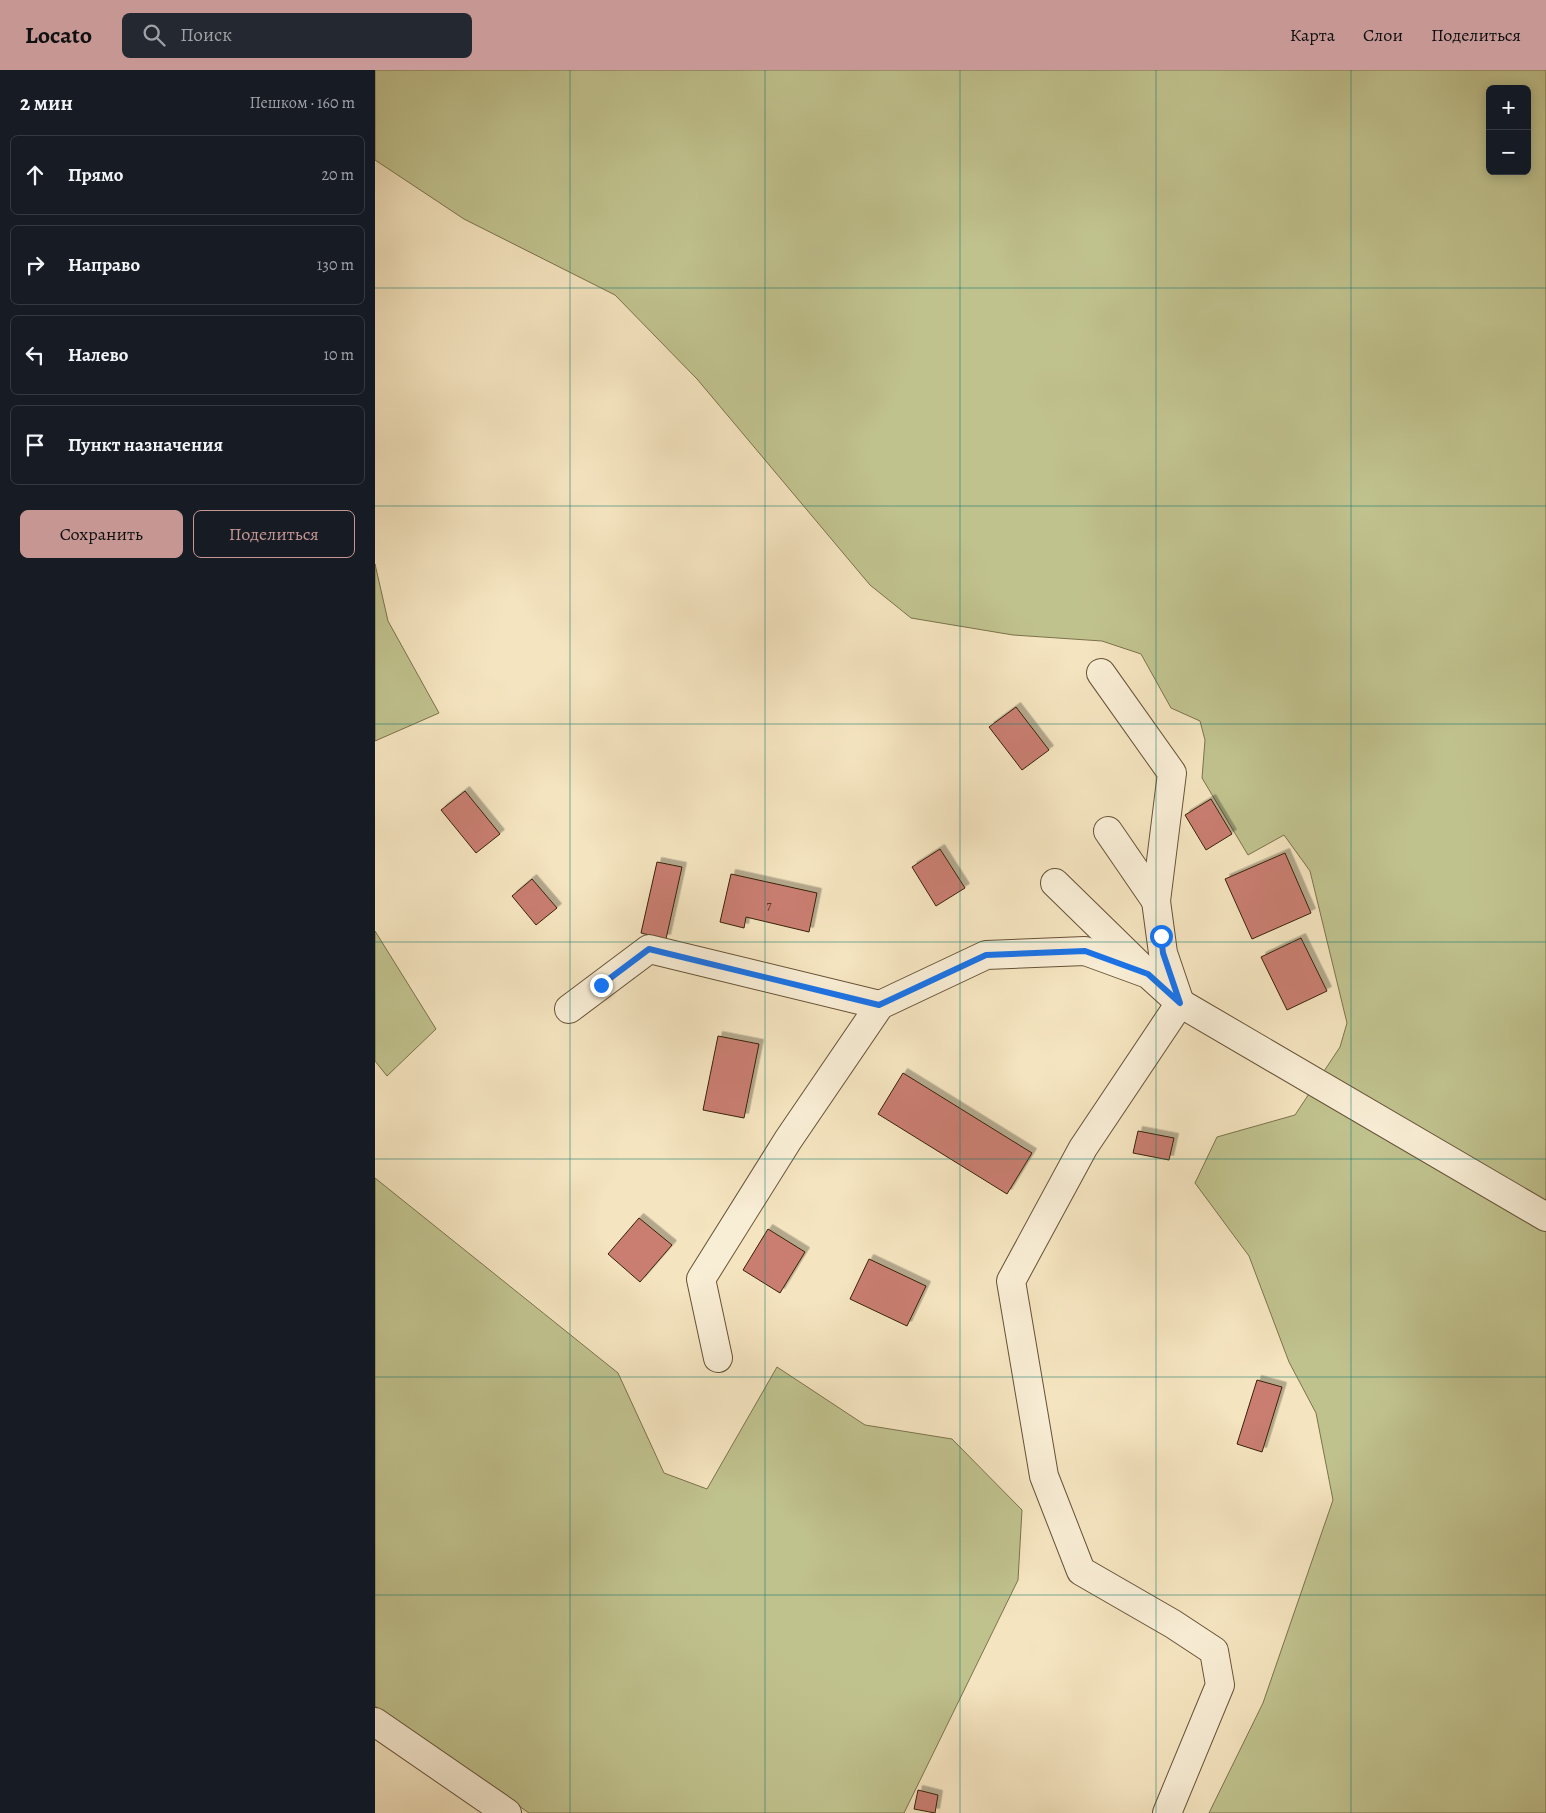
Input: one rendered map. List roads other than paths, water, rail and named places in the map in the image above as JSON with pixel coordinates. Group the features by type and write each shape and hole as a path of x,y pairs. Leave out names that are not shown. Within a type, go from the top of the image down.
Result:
{"street":[{"path":"1101,673 1172,773 1156,902 1163,953 1180,1003"},
{"path":"1108,831 1156,902"},
{"path":"1055,883 1180,1003 1546,1217"},
{"path":"569,1009 649,949 879,1005"},
{"path":"718,1358 701,1279 788,1140 879,1005 986,955 1085,951 1148,974"},
{"path":"1167,1813 1220,1685 1214,1651 1173,1624 1081,1572 1044,1476 1011,1281 1083,1148 1180,1003"},
{"path":"375,1722 507,1813"}]}
